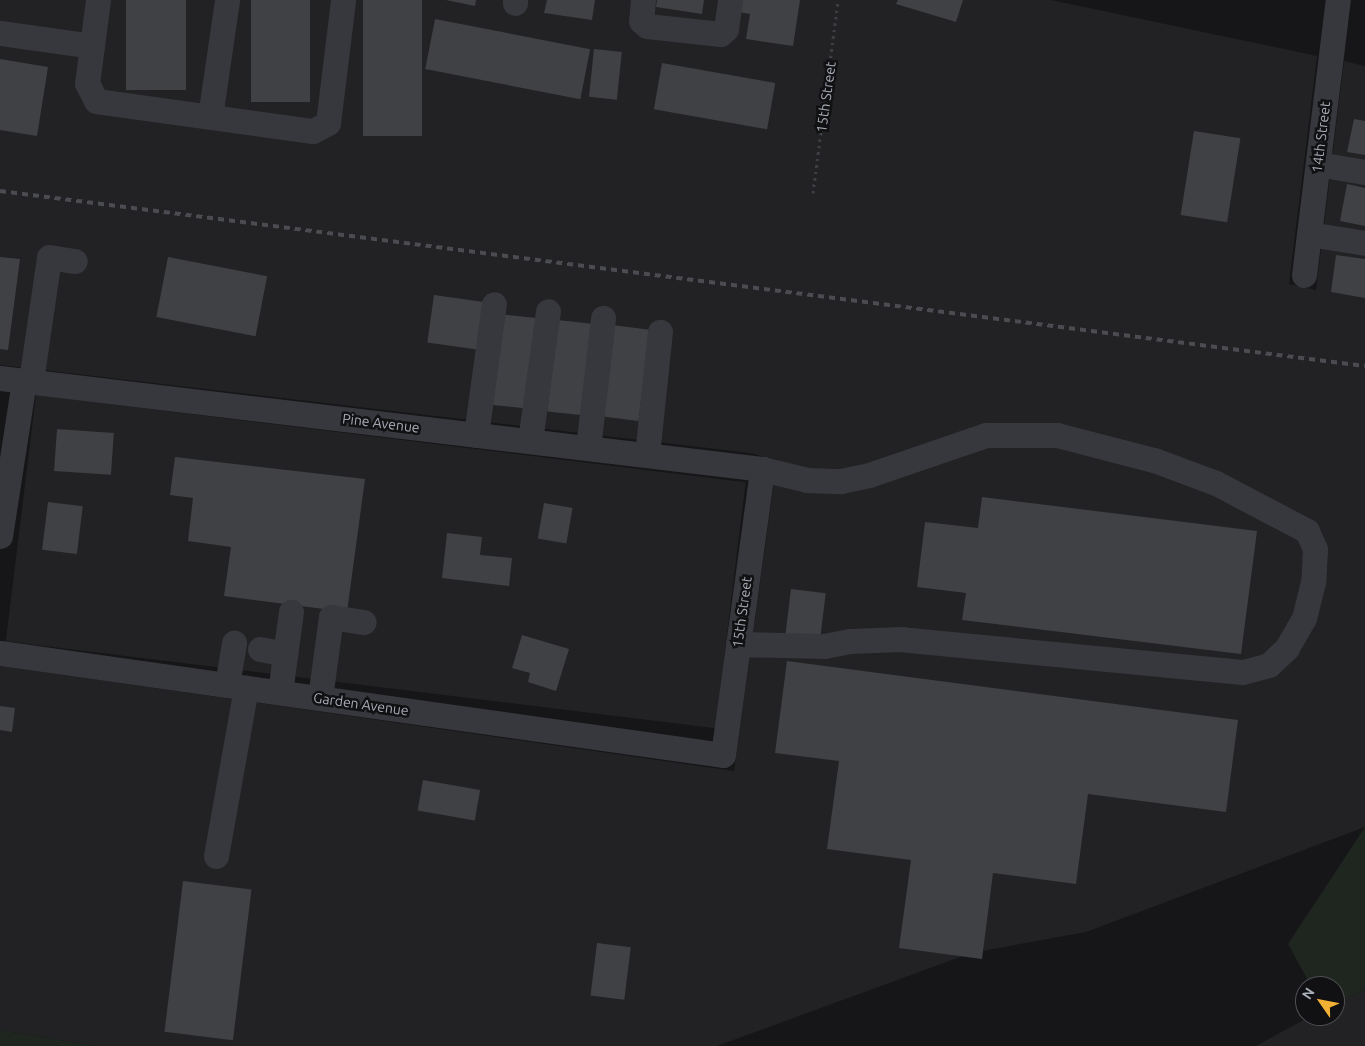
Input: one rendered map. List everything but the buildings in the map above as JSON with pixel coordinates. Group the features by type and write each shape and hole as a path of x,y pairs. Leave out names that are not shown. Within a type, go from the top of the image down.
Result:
{"street":[{"path":"98,0 87,84 96,100 313,132 328,123 343,0"},
{"path":"210,117 227,0"},
{"path":"643,0 641,21 647,26 721,34 726,29 730,0"},
{"name":"14th Street","path":"1304,275 1338,0"},
{"path":"0,33 92,46"},
{"path":"1318,164 1365,172"},
{"path":"1309,234 1365,243"},
{"path":"0,536 18,380 48,257 75,261"},
{"path":"476,435 494,304"},
{"path":"530,442 548,311"},
{"path":"588,448 603,318"},
{"path":"646,455 660,332"},
{"name":"Pine Avenue","path":"18,380 762,469 806,480 841,480 870,475 986,435 1057,435 1154,460 1216,483 1307,531 1315,549 1313,582 1304,618 1287,648 1269,665 1242,672 902,639 850,641 824,646 738,644"},
{"name":"15th Street","path":"723,755 762,469"},
{"path":"280,692 291,612"},
{"path":"320,698 331,617 364,622"},
{"path":"216,856 237,686 234,643"},
{"path":"260,649 286,654"},
{"name":"Garden Avenue","path":"0,653 723,755"}],"path":[{"name":"15th Street","path":"813,193 838,0"}],"shaded area":[{"path":"0,0 1051,0 1317,56 1289,284 1316,290 1344,61 1365,66 1365,827 1086,932 971,953 717,1046 96,1046 0,1030 0,666 734,771 777,460 750,453 0,365"},
{"path":"36,395 746,482 715,728 6,641"},
{"path":"1365,827 1365,990 1345,999 1345,976 1306,976 1288,944"},
{"path":"1365,990 1365,1046 1256,1046 1295,1025 1345,1026 1345,999"},
{"path":"0,1030 96,1046 0,1046"}],"railway":[{"path":"0,191 1365,366"}]}
